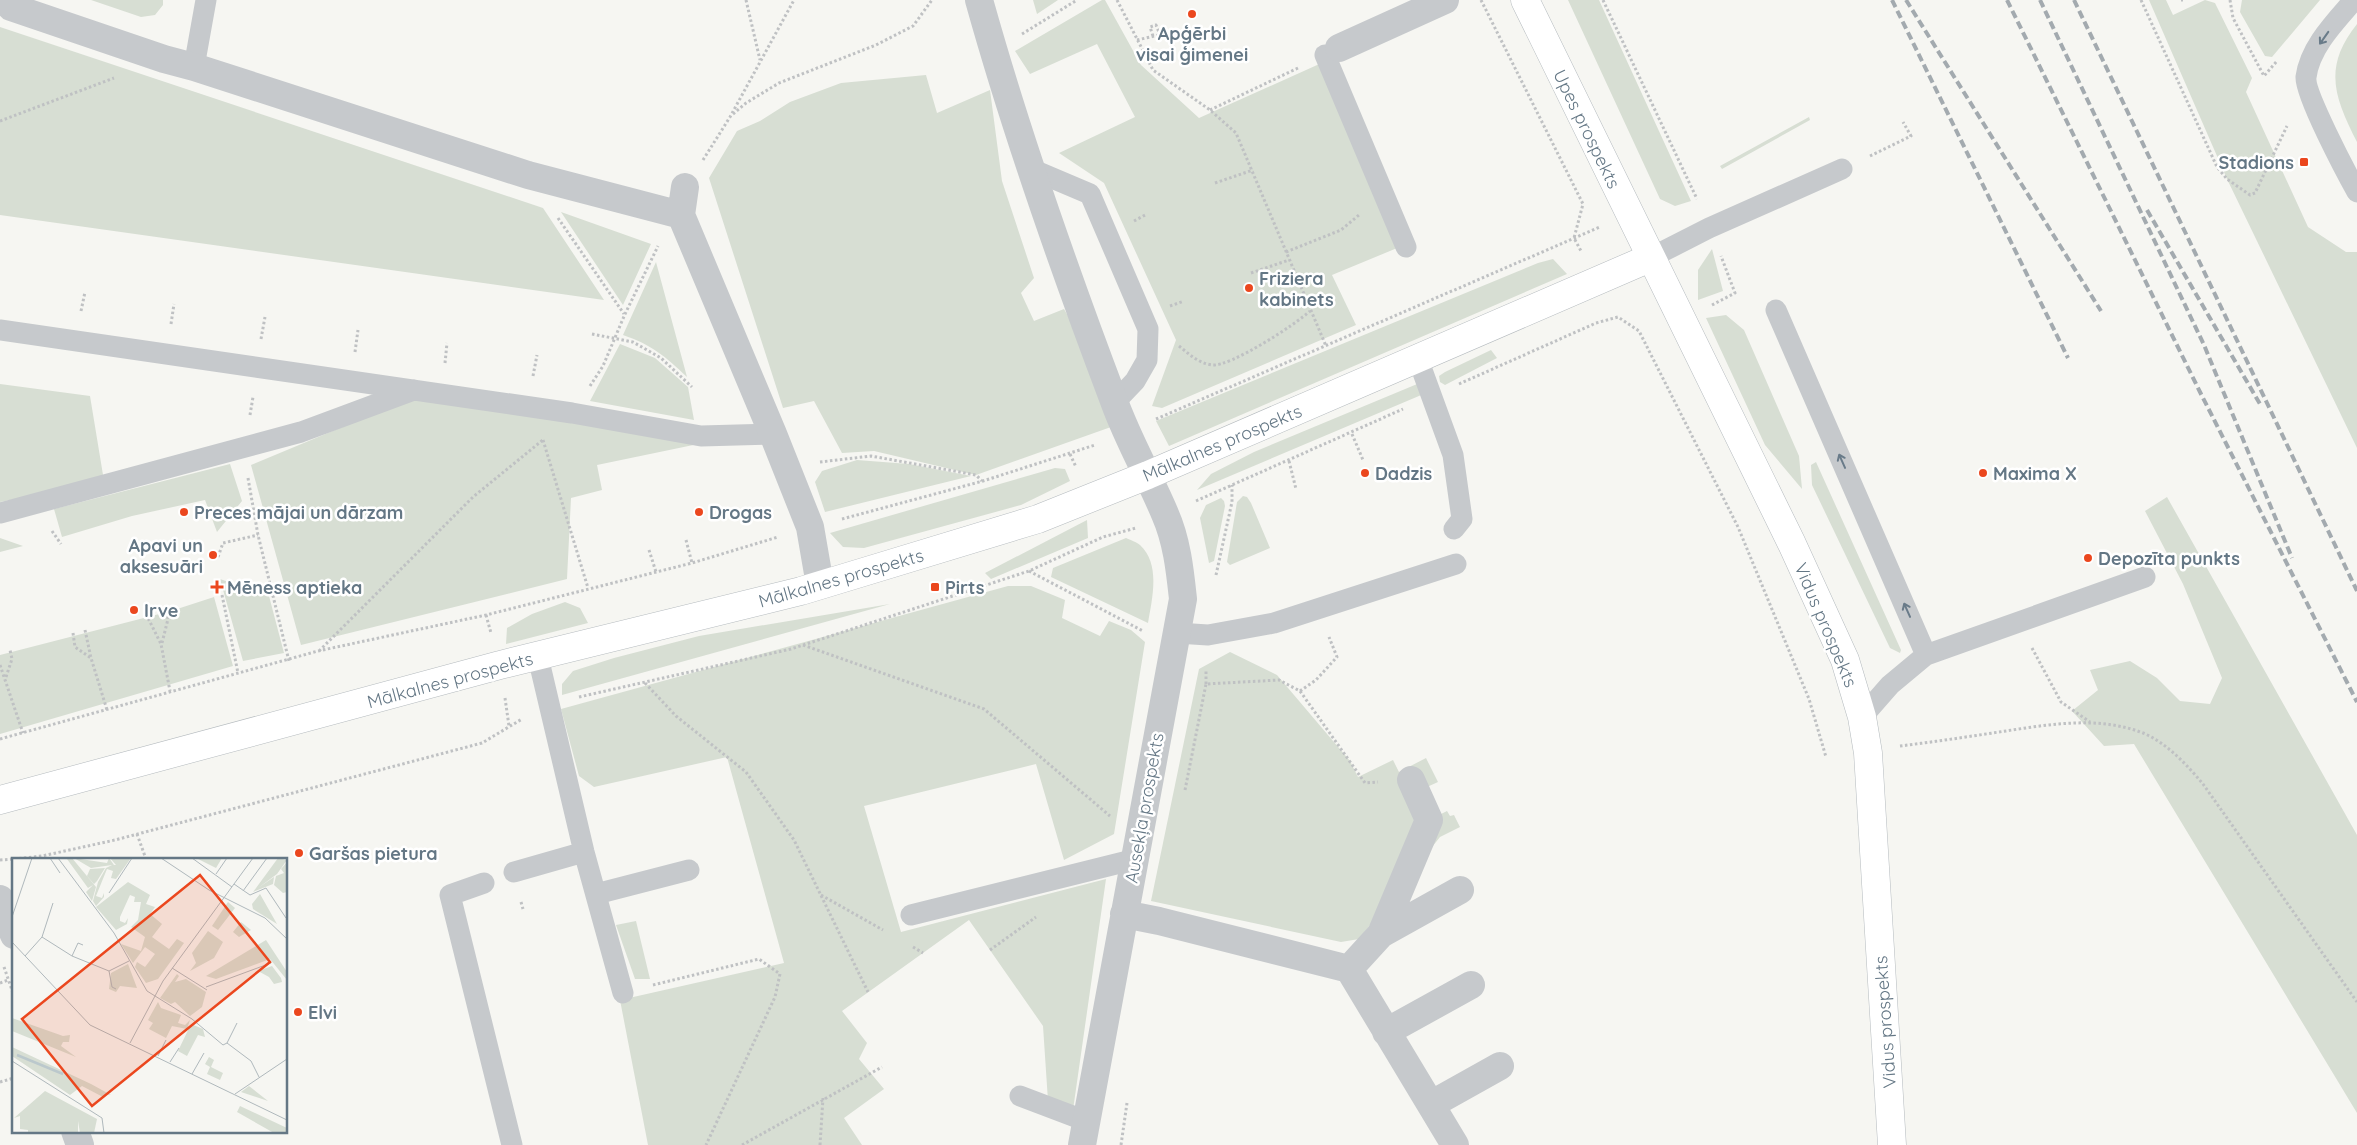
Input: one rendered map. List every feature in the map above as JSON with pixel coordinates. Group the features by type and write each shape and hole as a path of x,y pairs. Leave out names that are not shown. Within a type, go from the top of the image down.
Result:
{"main road":[{"name":"Upes prospekts","path":"1525,0 1650,258"},
{"name":"Mālkalnes prospekts","path":"0,800 538,657 820,585 1038,519 1148,475 1650,258"},
{"name":"Vidus prospekts","path":"1650,258 1804,571 1845,660 1862,717 1868,753 1892,1145"}],"street":[{"path":"6,0 11,7 164,59 528,175 681,215"},
{"name":"Ausekļa prospekts","path":"979,0 993,53 1031,169 1114,403 1166,516 1180,564 1183,599 1084,1133"},
{"path":"1332,51 1445,0"},
{"path":"686,187 681,215 785,466 820,525 820,585"},
{"path":"1381,934 1429,820 1411,780"},
{"path":"1349,969 1381,934 1460,890"},
{"path":"0,899 12,930"},
{"path":"1124,914 1159,921 1349,969 1455,1145"},
{"path":"1386,1032 1471,985"},
{"path":"1432,1104 1500,1066"},
{"path":"76,1132 80,1145"}],"lane":[{"path":"194,67 206,0"},
{"path":"2354,0 2316,49 2306,78 2315,107 2357,192"},
{"path":"1332,51 1406,247"},
{"path":"1031,169 1090,194 1148,329 1148,360 1135,381 1114,403"},
{"path":"1650,258 1709,228 1842,169"},
{"path":"1776,310 1926,655"},
{"path":"0,330 572,413 701,436 773,434"},
{"path":"1418,359 1453,455 1462,520 1454,529"},
{"path":"0,512 301,432 415,390"},
{"path":"1177,633 1208,635 1274,623 1456,564"},
{"path":"1862,717 1890,685 1926,655 2145,577"},
{"path":"538,657 584,852 623,993"},
{"path":"514,872 584,852"},
{"path":"911,915 1136,859"},
{"path":"596,894 689,870"},
{"path":"484,883 450,895 512,1145"},
{"path":"1020,1096 1084,1133"}],"path":[{"path":"746,0 761,61"},
{"path":"686,187 730,117 794,0"},
{"path":"730,117 746,103 779,83 876,45 913,26 932,0"},
{"path":"993,53 1077,0"},
{"path":"1117,0 1153,70 1210,110 1236,133 1253,170 1310,312 1326,346"},
{"path":"1151,422 1574,238 1583,204 1481,0"},
{"path":"1603,0 1709,228 1735,293 1709,307"},
{"path":"2141,0 2217,167 2227,180 2250,195 2255,193 2287,126"},
{"path":"2230,0 2234,18 2264,76"},
{"path":"1137,40 1153,36 1160,34 1156,26 1150,27 1153,36"},
{"path":"1210,110 1332,51"},
{"path":"0,121 164,59"},
{"path":"1903,122 1911,136"},
{"path":"1215,183 1253,170"},
{"path":"528,175 624,314"},
{"path":"318,651 473,498 543,440 572,413 603,366 624,314 655,250 681,215"},
{"path":"1286,252 1341,230"},
{"path":"1251,273 1289,260"},
{"path":"1175,343 1197,360 1214,365 1254,349 1294,326 1310,312"},
{"path":"23,858 42,856 137,834 482,743 548,704 802,645 1029,571 1103,537 1166,516 1596,323 1618,317 1639,331 1738,527 1809,699 1826,757"},
{"path":"592,334 633,342 661,358 692,387"},
{"path":"446,354 447,343"},
{"path":"534,369 537,355"},
{"path":"257,367 245,456 258,535 289,661"},
{"path":"1352,434 1363,460"},
{"path":"543,440 588,588"},
{"path":"0,739 170,691 289,661 318,651 486,615 692,563 820,525 983,481 1070,454"},
{"path":"785,466 871,456 976,474 983,481"},
{"path":"1289,462 1296,490"},
{"path":"1214,579 1232,502 1232,485"},
{"path":"52,530 61,544"},
{"path":"218,556 223,543 258,535"},
{"path":"686,540 692,563"},
{"path":"649,550 656,572"},
{"path":"1029,571 1150,635"},
{"path":"222,594 238,673"},
{"path":"162,644 168,619 167,608"},
{"path":"1300,691 1316,680 1337,657 1319,608"},
{"path":"146,614 162,644 170,691"},
{"path":"2018,622 2061,702 2090,723"},
{"path":"85,630 91,658 107,710"},
{"path":"73,633 75,646 91,658"},
{"path":"802,645 984,709 1114,820"},
{"path":"6,678 12,659 10,650"},
{"path":"0,665 6,678 23,733"},
{"path":"1183,797 1206,684 1280,680 1300,691 1365,783 1411,780"},
{"path":"644,682 676,716 746,772 794,840 868,992"},
{"path":"1868,753 2044,726 2090,723 2122,726 2145,734 2184,761 2204,784 2357,1002"},
{"path":"137,834 146,858"},
{"path":"821,896 889,934"},
{"path":"522,904 523,909"},
{"path":"906,943 923,953"},
{"path":"623,993 759,959 780,974 775,997 706,1145"},
{"path":"3,963 12,991"},
{"path":"0,983 8,980"},
{"path":"742,1145 882,1067"},
{"path":"1121,1145 1128,1096"},
{"path":"820,1145 824,1098"}],"shaded area":[{"path":"91,0 163,0 163,5 155,15 141,17"},
{"path":"1033,0 1058,0 1037,14"},
{"path":"1105,0 1141,65 1199,118 1326,61 1402,246 1332,275 1356,325 1162,408 1152,406 1176,340 1104,183 1059,153 1135,117 1097,44 1030,74 1015,51"},
{"path":"1568,0 1599,0 1691,201 1675,206 1660,199"},
{"path":"2149,0 2166,0 2173,15 2205,0 2215,3 2252,78 2246,92 2308,227 2346,252 2357,252 2357,448 2227,179"},
{"path":"2242,0 2320,0 2272,57 2265,56 2240,12"},
{"path":"2357,24 2357,142 2338,97 2336,69 2339,55 2346,40"},
{"path":"0,27 543,208 604,300 0,215"},
{"path":"926,75 937,113 990,90 1002,181 1034,278 1021,293 1034,321 1064,309 1071,321 1111,427 976,475 874,451 842,453 814,401 783,408 709,178 737,131 760,121 790,102 841,83"},
{"path":"1809,117 1810,120 1722,169 1720,166"},
{"path":"561,212 651,244 623,305"},
{"path":"1712,249 1723,291 1698,300 1698,270"},
{"path":"1553,259 1567,274 1169,446 1156,421 1538,263"},
{"path":"656,262 687,377 658,352 623,335"},
{"path":"1726,315 1744,330 1799,456 1802,489 1765,445 1706,318"},
{"path":"620,344 655,358 688,387 694,420 590,401"},
{"path":"1491,350 1497,358 1445,385 1440,382 1439,376 1445,372"},
{"path":"1422,382 1426,393 1197,490 1211,474 1254,452"},
{"path":"0,384 90,396 104,481 0,502"},
{"path":"419,395 703,443 597,465 602,490 571,498 567,579 301,645 251,465"},
{"path":"857,460 909,464 971,476 825,512 815,482 822,471"},
{"path":"1816,462 1901,650 1900,653 1890,648 1812,485 1811,465"},
{"path":"230,464 242,501 217,532 205,500 132,516 62,537 54,509"},
{"path":"1055,468 1065,469 1070,481 1021,505 864,548 843,547 830,533"},
{"path":"1243,496 1247,497 1251,503 1270,548 1230,565 1227,562 1237,502"},
{"path":"2167,497 2357,835 2357,1113 2134,744 2104,746 2072,711 2098,690 2090,670 2130,661 2157,678 2180,701 2210,704 2222,678 2183,584 2145,511"},
{"path":"1221,498 1225,506 1214,561 1209,563 1200,518 1206,505"},
{"path":"1087,520 1088,538 991,579 985,573"},
{"path":"0,538 23,546 0,552"},
{"path":"1126,538 1140,545 1147,553 1151,562 1153,593 1148,623 1051,577 1053,568"},
{"path":"220,579 269,596 284,653 243,661"},
{"path":"1008,586 1031,586 1065,600 1062,618 1100,636 1109,621 1131,630 1145,642 1114,834 1064,860 1036,764 864,806 901,932 1106,879 1073,1110 1048,1101 1043,1026 969,920 842,1011 867,1043 859,1059 884,1089 844,1118 862,1145 648,1145 620,1000 784,963 727,757 594,787 579,776 561,709"},
{"path":"214,597 233,666 0,734 0,655 171,611"},
{"path":"565,602 580,608 588,623 506,644 507,628 532,614"},
{"path":"890,604 562,695 562,684 573,671 614,658 699,636"},
{"path":"1230,652 1277,675 1350,761 1358,777 1393,760 1399,772 1426,758 1438,782 1427,787 1441,814 1447,811 1450,816 1454,815 1460,827 1440,837 1359,939 1341,942 1151,901 1199,669"},
{"path":"636,921 650,979 635,979 616,925"}],"railway":[{"path":"1892,0 2068,358"},
{"path":"1906,0 2101,311"},
{"path":"2007,0 2200,392 2357,702"},
{"path":"2040,0 2204,345 2292,558"},
{"path":"2074,0 2357,591"},
{"path":"2147,210 2260,404"}],"place":[{"name":"Apģērbi visai ģimenei","path":"1192,14"},
{"name":"Stadions","path":"2304,162"},
{"name":"Friziera kabinets","path":"1249,288"},
{"name":"Dadzis","path":"1365,473"},
{"name":"Maxima X","path":"1983,473"},
{"name":"Preces mājai un dārzam","path":"184,512"},
{"name":"Drogas","path":"699,512"},
{"name":"Apavi un aksesuāri","path":"213,555"},
{"name":"Depozīta punkts","path":"2088,558"},
{"name":"Mēness aptieka","path":"217,587"},
{"name":"Pirts","path":"935,587"},
{"name":"Irve","path":"134,610"},
{"name":"Garšas pietura","path":"299,853"},
{"name":"Elvi","path":"298,1012"}]}
